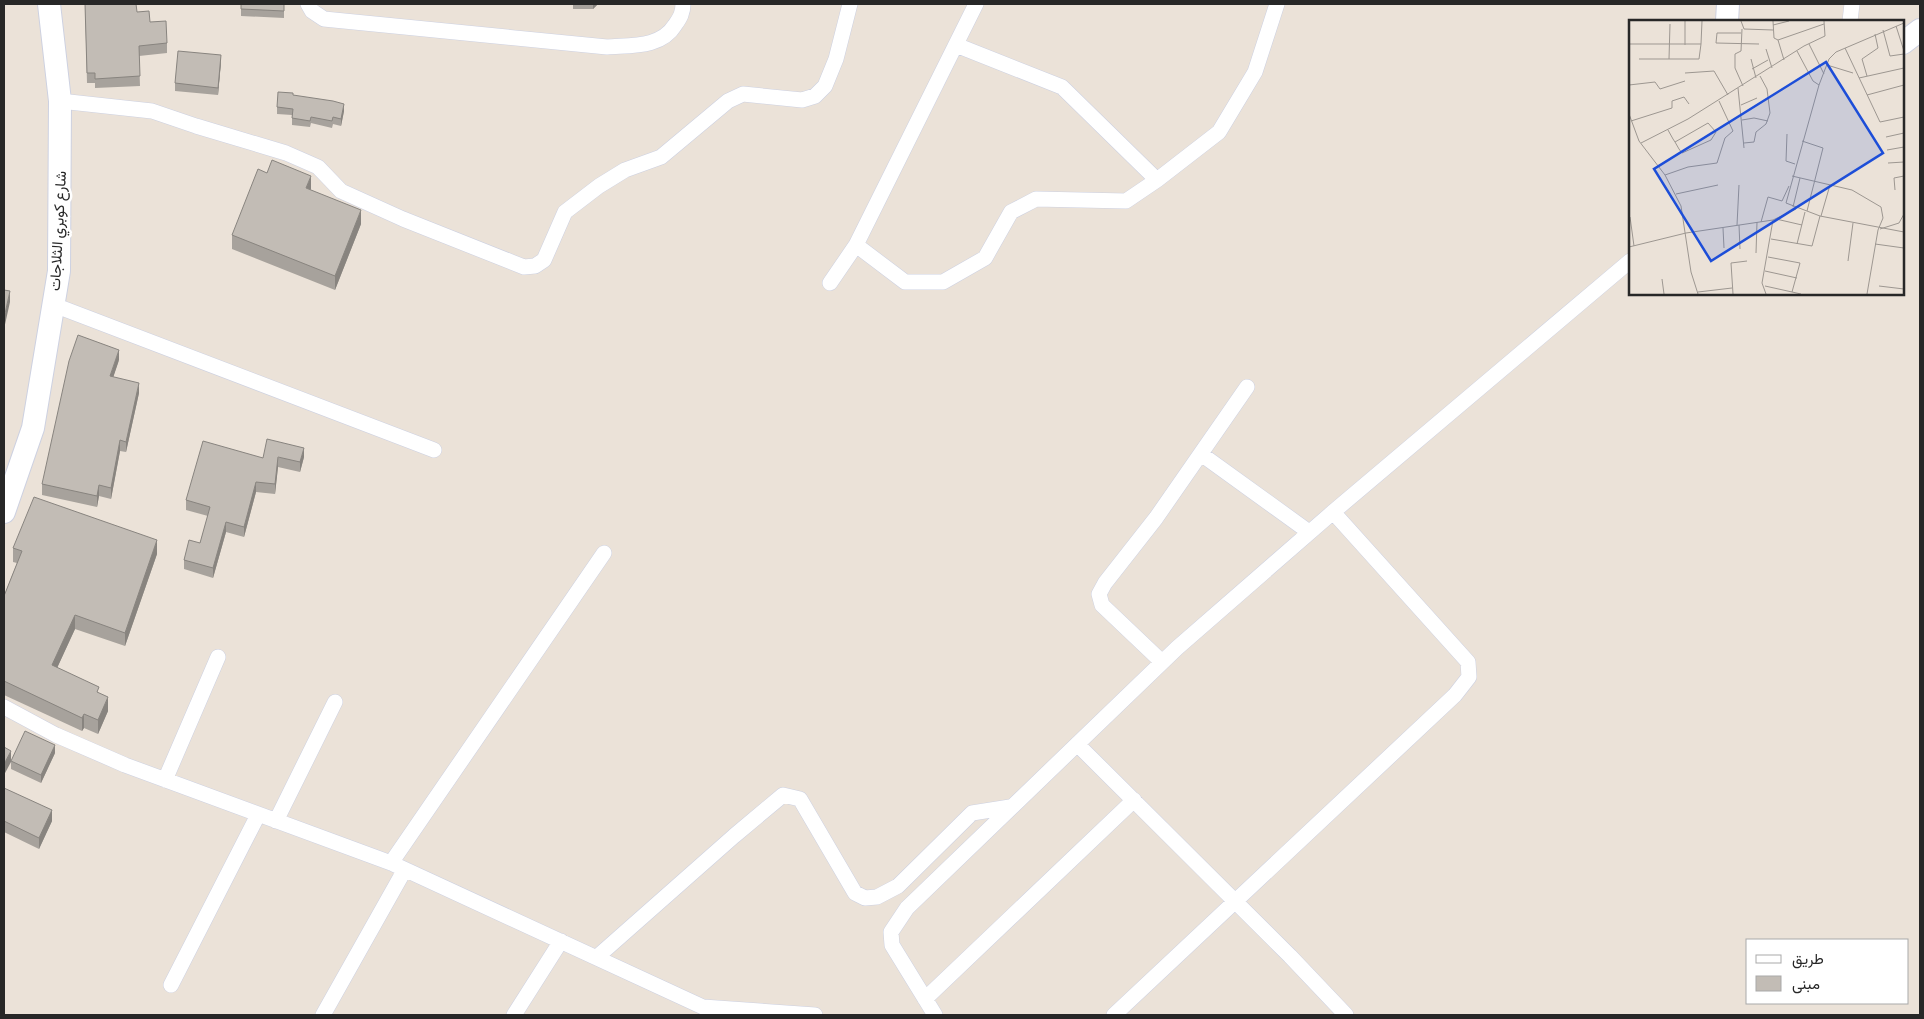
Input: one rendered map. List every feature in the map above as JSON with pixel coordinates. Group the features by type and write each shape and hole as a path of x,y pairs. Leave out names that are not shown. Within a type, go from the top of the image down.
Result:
{"main road":[{"name":"شارع كوبري الثلاجات","path":"4,512 33,428 58,271 60,235 60,101 49,4"},
{"path":"1727,20 1728,4"},
{"path":"1904,42 1920,30"}],"street":[{"path":"308,4 312,11 324,19 607,47 649,44 669,34 683,13 683,4"},
{"path":"60,101 152,111 286,153 318,166 341,191 403,219 524,267 535,266 544,260 550,250 565,212 599,186 625,170 661,157 728,102 742,94 802,100 815,96 825,86 836,59 850,4"},
{"path":"830,283 856,245 976,4"},
{"path":"856,245 906,282 943,282 985,258 1011,212 1036,199 1126,201 1157,180 1219,132 1255,72 1277,4"},
{"path":"1850,20 1852,4"},
{"path":"956,45 1062,88 1157,180"},
{"path":"935,1015 892,945 891,932 907,908 1162,662 1333,512 1629,262"},
{"path":"54,305 434,450"},
{"path":"1162,662 1102,605 1099,594 1105,583 1156,518 1247,387"},
{"path":"1201,454 1310,532"},
{"path":"1114,1015 1455,695 1469,677 1468,662 1333,512"},
{"path":"391,863 604,553"},
{"path":"165,780 218,657"},
{"path":"276,821 335,702"},
{"path":"4,707 56,735 165,780 391,863 404,871 598,958 700,1011 815,1015"},
{"path":"1077,744 1290,956 1338,1013"},
{"path":"598,958 734,836 783,795 800,799 855,893 866,898 877,897 898,886 972,813 1010,807"},
{"path":"925,999 1134,800"},
{"path":"171,985 258,815"},
{"path":"323,1015 404,871"},
{"path":"514,1015 561,941"}],"building":[{"path":"85,4 136,4 137,12 149,11 150,22 166,21 167,43 139,46 140,76 95,79 95,73 87,73"},
{"path":"241,4 284,4 284,11 241,9"},
{"path":"178,51 221,55 218,88 175,83"},
{"path":"278,92 293,93 293,95 344,104 341,119 333,117 332,121 311,117 310,121 292,118 293,109 277,107"},
{"path":"272,160 311,176 306,188 361,210 335,276 232,235 258,169 267,173"},
{"path":"4,290 10,291 4,318"},
{"path":"78,335 119,350 110,376 139,383 126,442 120,440 111,488 99,485 97,496 42,484 69,361"},
{"path":"267,439 304,448 300,462 278,457 275,484 256,482 244,527 226,522 213,568 184,560 189,540 200,543 210,507 186,500 203,441 263,458"},
{"path":"34,497 157,540 125,633 75,615 52,665 99,687 97,692 108,697 98,720 84,714 82,718 4,681 4,596 22,551 13,548"},
{"path":"25,731 55,745 41,775 11,761"},
{"path":"4,747 11,751 4,764"},
{"path":"4,788 52,810 39,838 4,821"}]}
